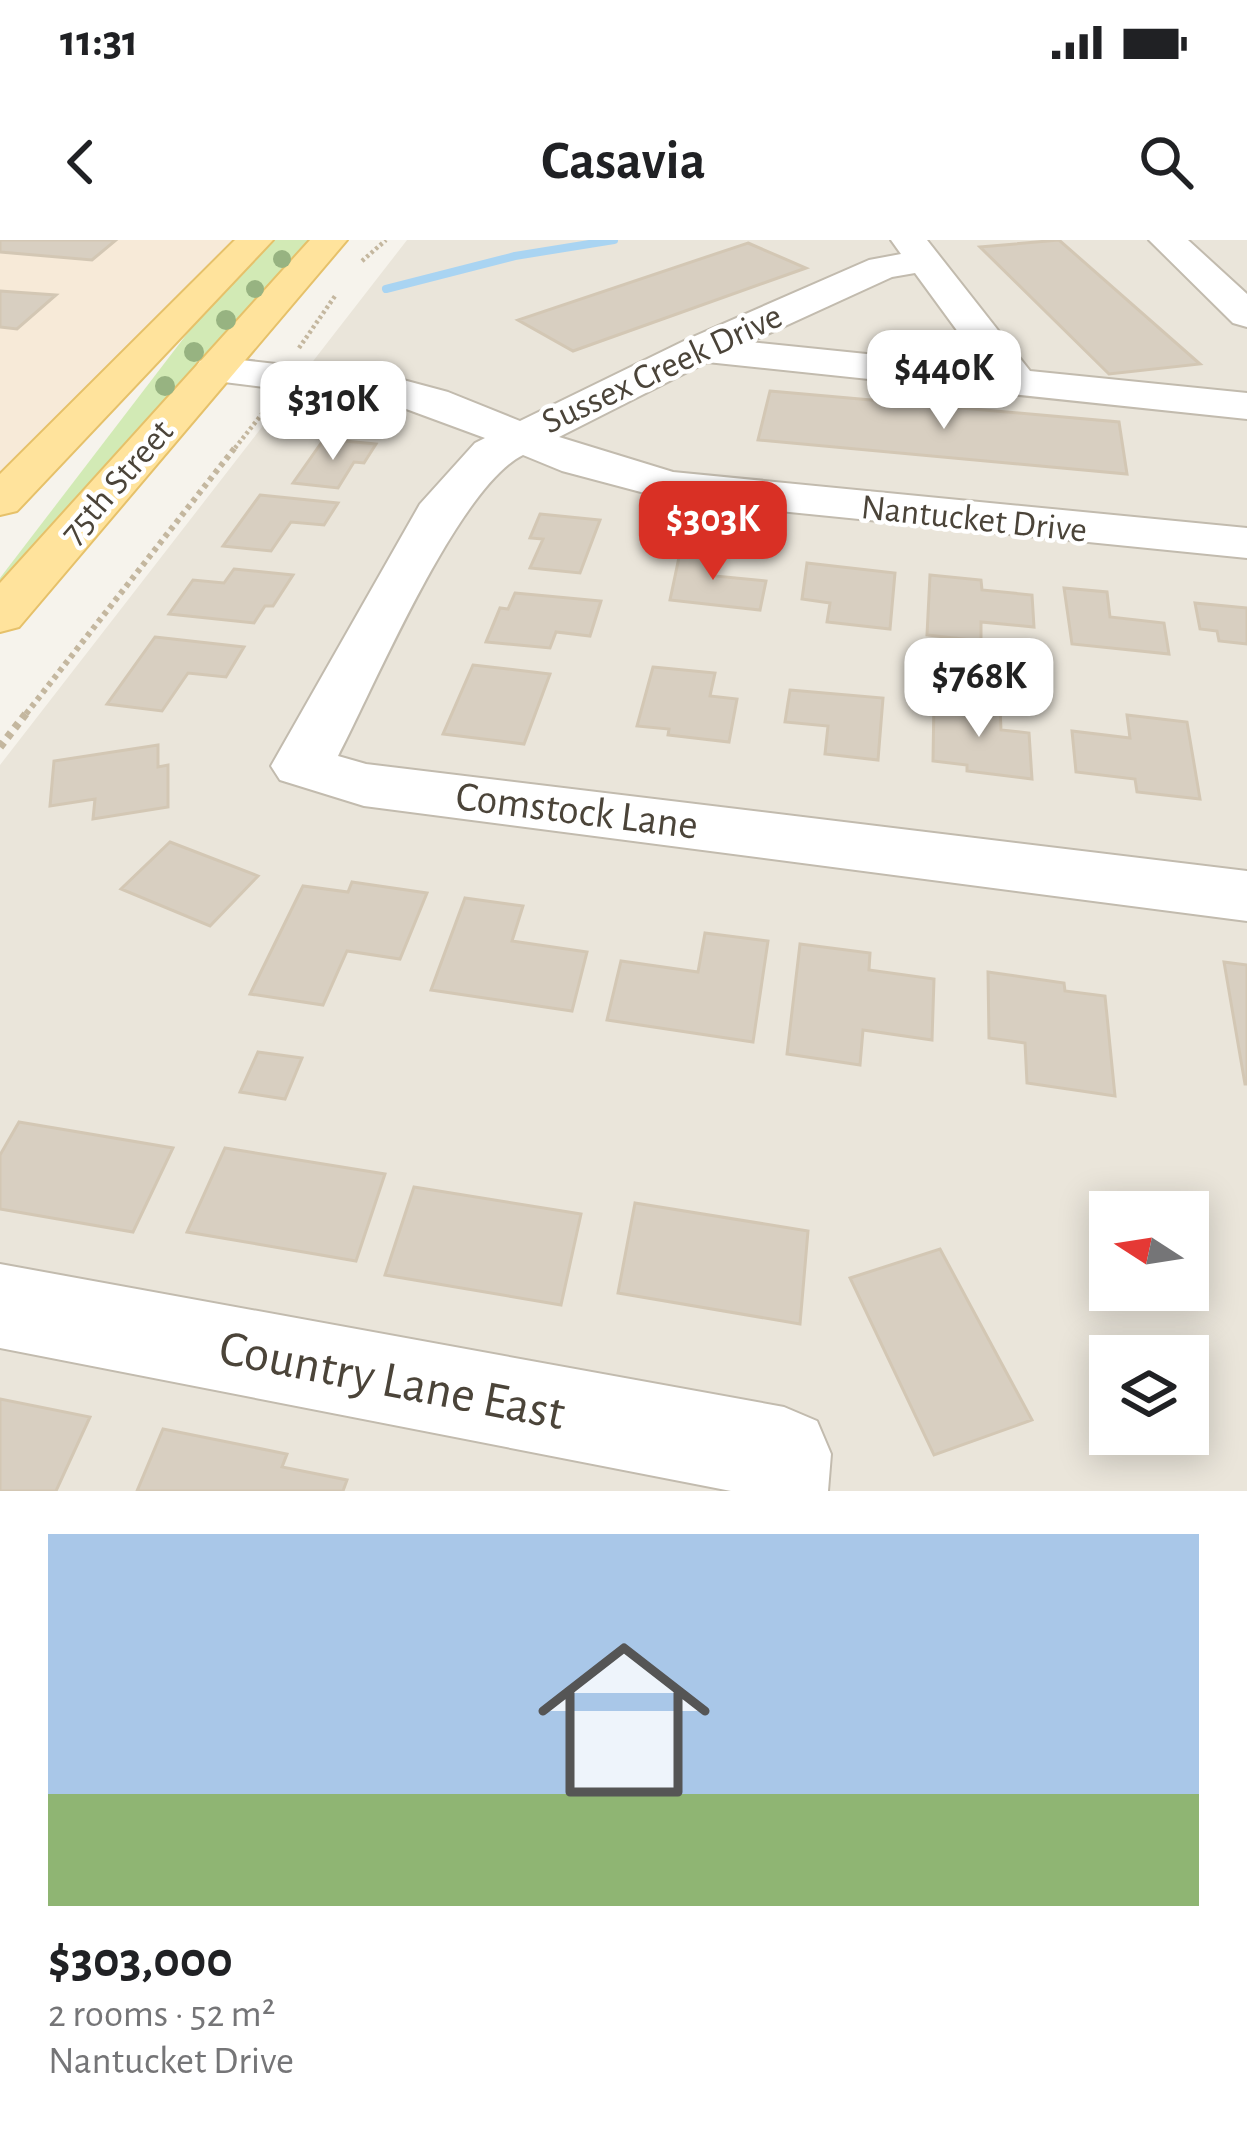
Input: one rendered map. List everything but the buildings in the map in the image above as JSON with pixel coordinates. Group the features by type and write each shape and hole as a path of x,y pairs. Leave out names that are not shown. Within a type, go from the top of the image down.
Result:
{"main road":[{"name":"75th Street","path":"0,501 255,240"},
{"name":"75th Street","path":"0,616 215,370 340,258"}],"street":[{"path":"1167,240 1247,315"},
{"path":"915,250 1017,382"},
{"name":"Sussex Creek Drive","path":"514,438 915,250"},
{"path":"700,349 1247,406"},
{"name":"Nantucket Drive","path":"215,370 392,390 433,401 514,438 622,475 720,494 1247,543"},
{"name":"Comstock Lane","path":"514,438 486,457 444,504 302,766 364,784 1247,896"},
{"name":"Country Lane East","path":"0,1306 782,1473"}],"path":[{"path":"340,258 386,240"},
{"path":"294,357 338,292"},
{"path":"0,747 273,397"}],"shaded area":[{"path":"0,240 239,240 0,480"},
{"path":"407,240 1247,240 1247,1491 0,1491 0,765"}],"green space":[{"path":"272,240 313,240 0,588 0,578 209,305"}],"waterway":[{"path":"386,289 515,256 614,240"}]}
